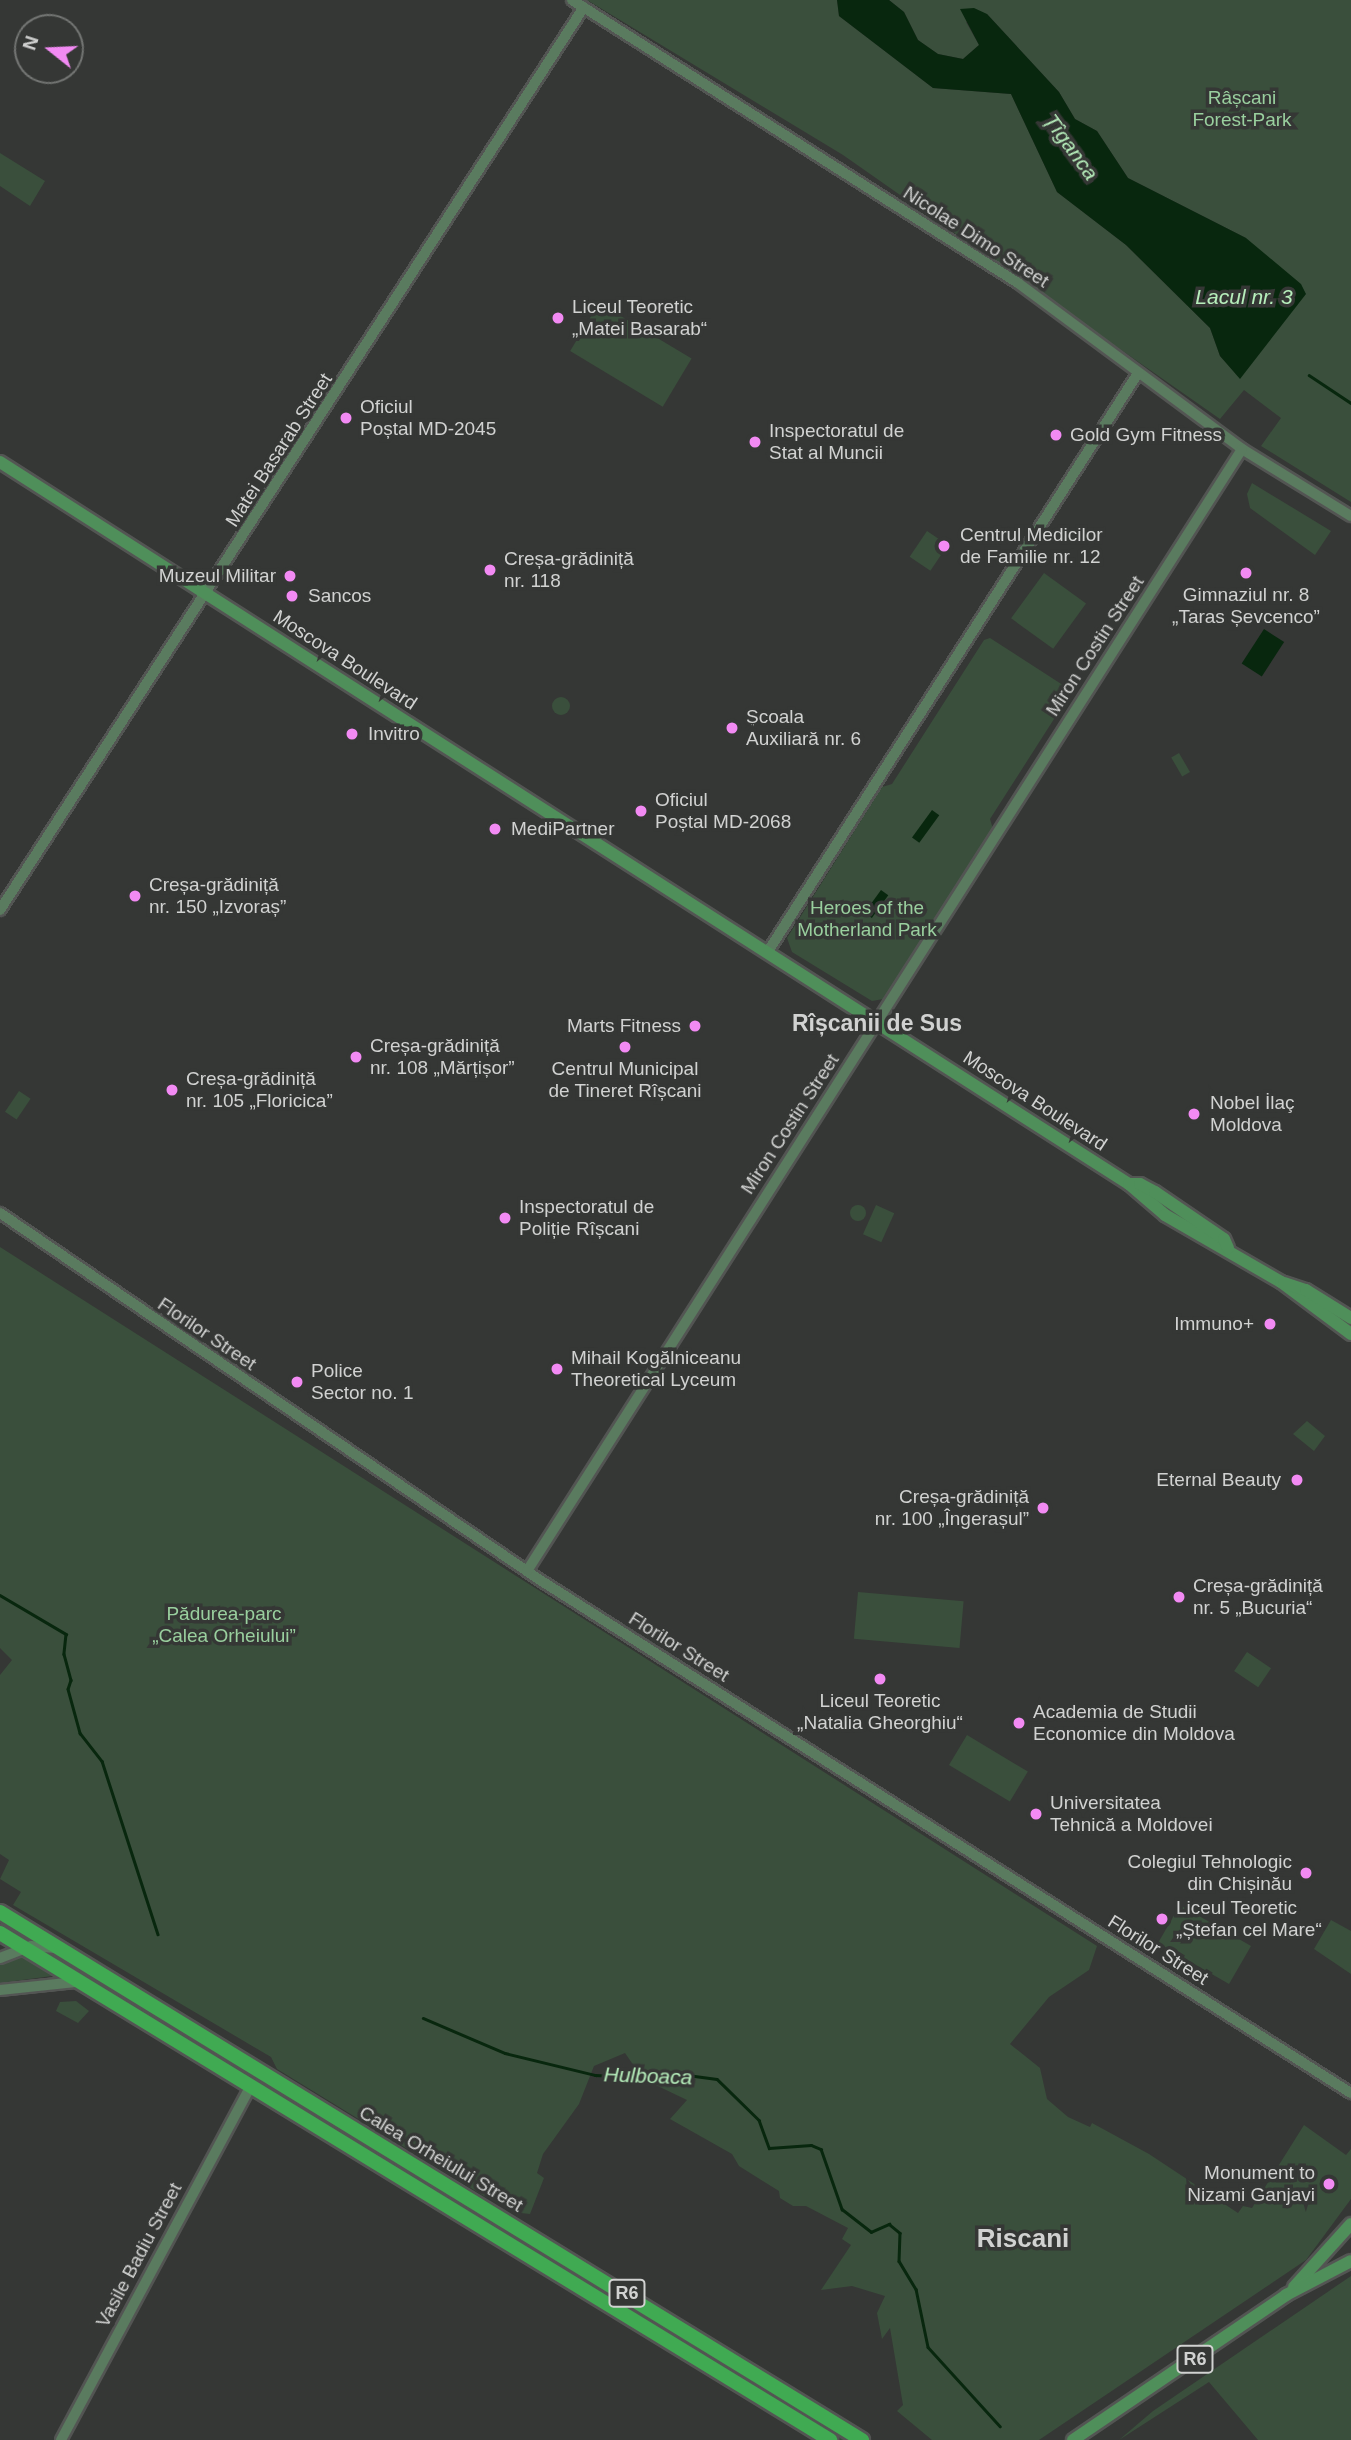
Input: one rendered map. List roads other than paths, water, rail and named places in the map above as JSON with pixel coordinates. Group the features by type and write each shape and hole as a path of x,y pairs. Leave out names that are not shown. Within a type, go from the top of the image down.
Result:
{"highway":[{"name":"Calea Orheiului Street","path":"0,1912 862,2440"},
{"name":"Calea Orheiului Street","path":"0,1933 76,1982 830,2440"},
{"path":"381,2165 389,2151"}],"main road":[{"name":"Moscova Boulevard","path":"0,462 1129,1184 1166,1215 1228,1248 1281,1282 1299,1300 1351,1334"},
{"name":"Moscova Boulevard","path":"1281,1282 1306,1290 1351,1318"},
{"name":"R6","path":"1286,2295 1351,2224"},
{"name":"R6","path":"1079,2438 1286,2295 1351,2261"}],"street":[{"name":"Nicolae Dimo Street","path":"572,0 1017,283 1242,449 1351,516"},
{"name":"Matei Basarab Street","path":"0,910 584,7"},
{"path":"767,953 1138,373"},
{"name":"Miron Costin Street","path":"527,1571 1242,449"},
{"name":"Florilor Street","path":"0,1213 527,1571 1351,2093"},
{"path":"0,1958 22,1948 58,1949"},
{"path":"0,1990 76,1982"},
{"name":"Vasile Badiu Street","path":"61,2440 250,2087"}],"water":[{"name":"Lacul nr. 3","path":"837,0 889,0 904,12 918,40 938,54 963,59 979,45 960,9 974,8 987,14 1059,92 1075,119 1097,131 1128,178 1246,238 1301,284 1306,294 1240,379 1220,356 1210,328 1126,245 1057,192 1011,94 933,88 839,16"},
{"path":"1264,629 1284,642 1262,676 1242,663"},
{"path":"932,810 939,815 919,843 912,838"},
{"path":"881,890 888,895 872,918 865,913"}],"waterway":[{"name":"Țîganca","path":"1309,375 1351,403"},
{"path":"0,1595 66,1634 64,1654 71,1680 68,1689 80,1733 102,1761 158,1934"},
{"name":"Hulboaca","path":"423,2018 505,2053 595,2075 634,2077 665,2072 717,2079 759,2120 769,2148 811,2145 821,2149 842,2209 871,2232 889,2224 900,2233 899,2261 916,2289 928,2347 1000,2426"}],"place":[{"name":"Liceul Teoretic „Matei Basarab“","path":"558,318"},
{"name":"Oficiul Poștal MD-2045","path":"346,418"},
{"name":"Gold Gym Fitness","path":"1056,435"},
{"name":"Inspectoratul de Stat al Muncii","path":"755,442"},
{"name":"Centrul Medicilor de Familie nr. 12","path":"944,546"},
{"name":"Creșa-grădiniță nr. 118","path":"490,570"},
{"name":"Gimnaziul nr. 8 „Taras Șevcenco”","path":"1246,573"},
{"name":"Muzeul Militar","path":"290,576"},
{"name":"Sancos","path":"292,596"},
{"name":"Școala Auxiliară nr. 6","path":"732,728"},
{"name":"Invitro","path":"352,734"},
{"name":"Oficiul Poștal MD-2068","path":"641,811"},
{"name":"MediPartner","path":"495,829"},
{"name":"Creșa-grădiniță nr. 150 „Izvoraș”","path":"135,896"},
{"name":"Marts Fitness","path":"695,1026"},
{"name":"Centrul Municipal de Tineret Rîșcani","path":"625,1047"},
{"name":"Creșa-grădiniță nr. 108 „Mărțișor”","path":"356,1057"},
{"name":"Creșa-grădiniță nr. 105 „Floricica”","path":"172,1090"},
{"name":"Nobel İlaç Moldova","path":"1194,1114"},
{"name":"Inspectoratul de Poliție Rîșcani","path":"505,1218"},
{"name":"Immuno+","path":"1270,1324"},
{"name":"Mihail Kogălniceanu Theoretical Lyceum","path":"557,1369"},
{"name":"Police Sector no. 1","path":"297,1382"},
{"name":"Eternal Beauty","path":"1297,1480"},
{"name":"Creșa-grădiniță nr. 100 „Îngerașul”","path":"1043,1508"},
{"name":"Creșa-grădiniță nr. 5 „Bucuria“","path":"1179,1597"},
{"name":"Liceul Teoretic „Natalia Gheorghiu“","path":"880,1679"},
{"name":"Academia de Studii Economice din Moldova","path":"1019,1723"},
{"name":"Universitatea Tehnică a Moldovei","path":"1036,1814"},
{"name":"Colegiul Tehnologic din Chișinău","path":"1306,1873"},
{"name":"Liceul Teoretic „Ștefan cel Mare“","path":"1162,1919"},
{"name":"Monument to Nizami Ganjavi","path":"1329,2184"}],"district":[{"name":"Rîșcanii de Sus","path":"877,1023"},
{"name":"Riscani","path":"1023,2239"}],"park label":[{"name":"Râșcani Forest-Park","path":"1242,109"},
{"name":"Heroes of the Motherland Park","path":"867,919"},
{"name":"Pădurea-parc „Calea Orheiului”","path":"224,1625"}]}
